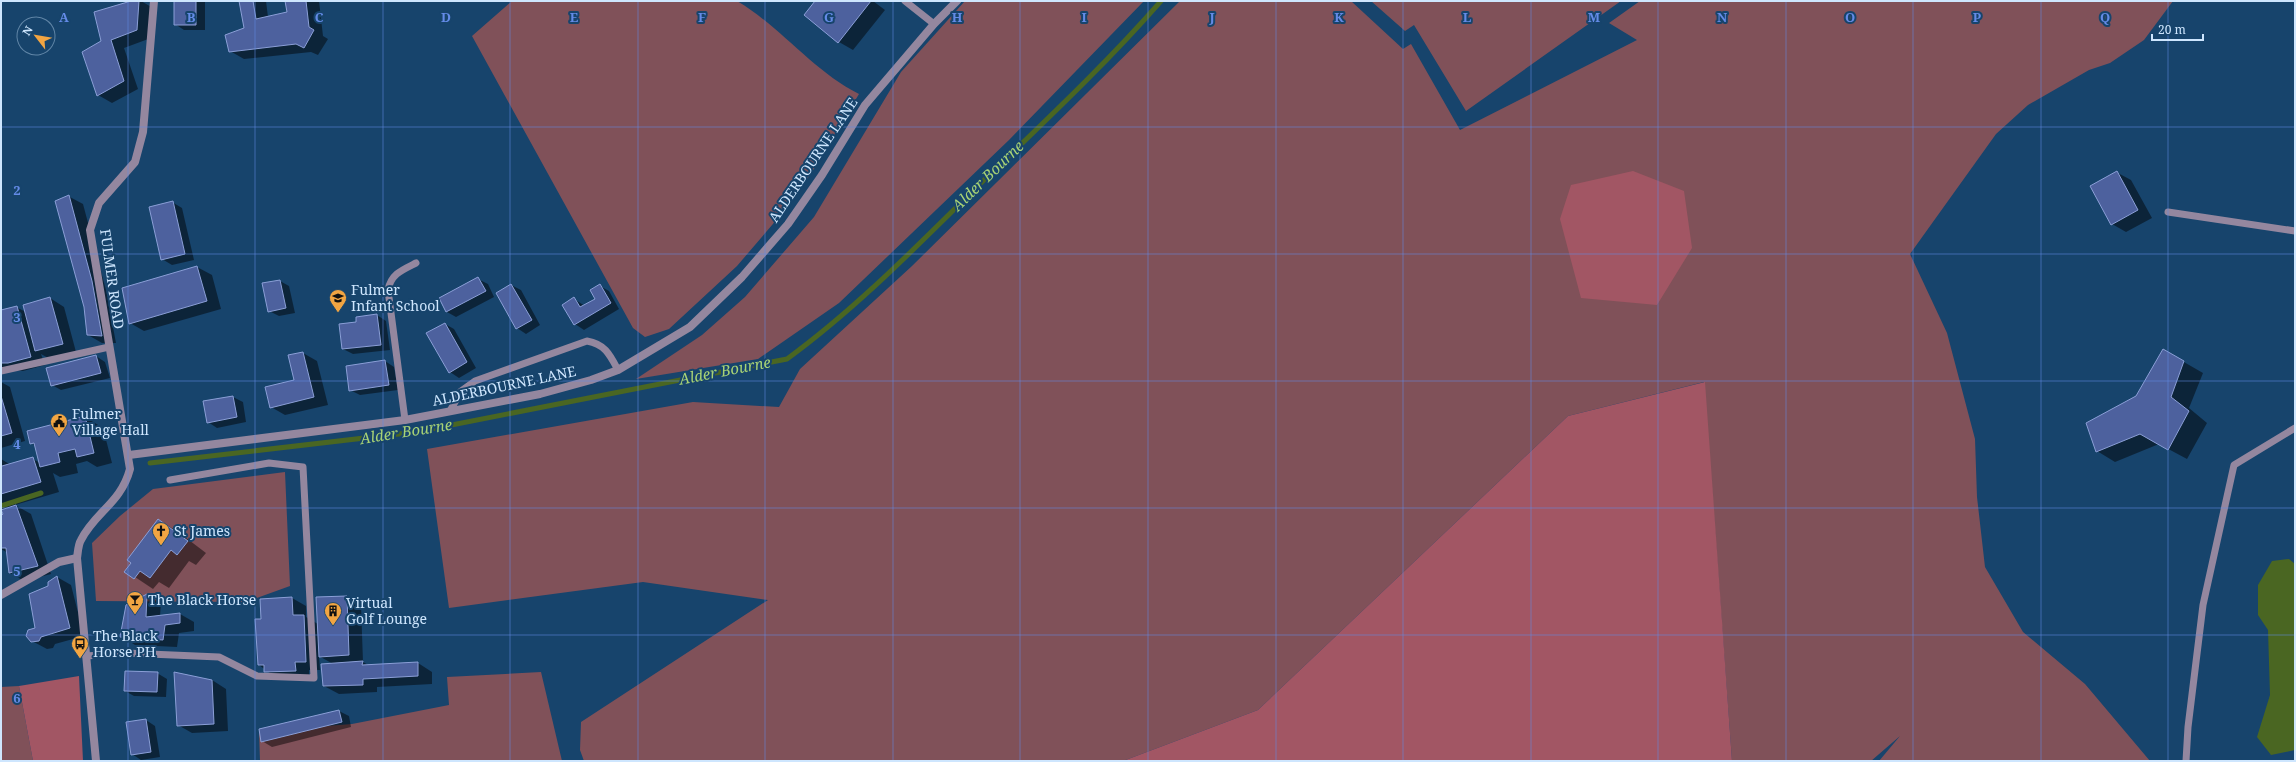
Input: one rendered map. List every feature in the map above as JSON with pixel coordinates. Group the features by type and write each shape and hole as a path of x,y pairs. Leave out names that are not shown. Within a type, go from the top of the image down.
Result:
{"street":[{"name":"FULMER ROAD","path":"96,761 77,558 80,541 86,531 120,495 130,469 130,455 109,347 90,230 99,202 135,162 143,132 154,1"},
{"name":"ALDERBOURNE LANE","path":"130,455 405,420 540,394 591,380 618,370 690,327 742,277 788,224 822,175 865,105 934,24 957,1"},
{"path":"1,595 59,562 77,558"}],"lane":[{"path":"904,1 934,24"},
{"path":"2168,212 2295,231"},
{"path":"405,420 388,290 390,281 394,275 416,263"},
{"path":"450,411 461,391 475,381 587,341 598,343 608,351 618,370"},
{"path":"1,371 109,347"},
{"path":"2186,761 2188,727 2203,605 2234,465 2295,428"},
{"path":"86,656 126,652 219,657 257,676 314,678 304,467 269,463 170,480"}],"shaded area":[{"path":"512,1 737,1 768,23 827,73 859,94 812,172 784,211 737,266 669,329 645,337 633,328 472,36"},
{"path":"965,1 1144,1 1009,140 839,303 758,359 636,379 702,335 745,297 814,217 901,72"},
{"path":"1180,1 1351,1 1403,49 1411,44 1460,130 1637,40 1609,23 1640,1 2173,1 2144,40 2110,63 2089,70 2028,105 1996,134 1910,254 1947,333 1975,439 1977,497 1985,567 2023,632 2085,684 2150,761 1879,761 1900,736 1871,761 1732,761 1704,382 1568,416 1258,710 1123,761 584,761 580,750 581,722 768,600 643,582 449,608 427,449 693,402 779,407 800,369 912,266"},
{"path":"1371,1 1621,1 1466,111 1414,25 1405,31"},
{"path":"1633,171 1684,191 1692,248 1657,305 1581,298 1560,219 1571,185"},
{"path":"1705,382 1732,761 1123,761 1258,710 1568,416"},
{"path":"285,472 290,586 246,602 96,601 92,543 120,516 153,489"},
{"path":"2289,559 2295,564 2295,750 2271,755 2257,737 2270,695 2268,630 2258,615 2258,585 2272,561"},
{"path":"541,672 562,761 260,761 259,731 352,724 449,705 447,677"},
{"path":"79,676 83,761 33,761 19,686"},
{"path":"19,686 33,761 1,761 1,687"}],"building":[{"path":"131,1 139,1 137,30 111,40 124,81 97,96 82,52 101,41 94,12"},
{"path":"174,1 196,1 196,25 174,25"},
{"path":"239,1 253,1 256,19 287,12 285,1 306,1 309,27 314,30 304,48 296,44 229,52 225,35 244,28"},
{"path":"815,1 871,1 838,43 804,15"},
{"path":"2117,171 2138,210 2111,225 2090,186"},
{"path":"69,195 92,281 102,336 87,335 84,307 55,201"},
{"path":"173,201 185,254 161,260 149,207"},
{"path":"197,266 207,301 129,324 122,288"},
{"path":"478,277 486,291 446,312 439,298"},
{"path":"280,280 286,308 268,312 262,283"},
{"path":"511,284 532,320 516,329 496,293"},
{"path":"600,284 611,303 574,325 562,305 574,297 580,307 595,299 590,290"},
{"path":"50,297 63,344 35,351 23,305"},
{"path":"17,306 31,357 8,363 1,363 1,310"},
{"path":"377,314 381,345 342,349 339,324 356,322 356,317"},
{"path":"445,323 467,362 449,373 426,333"},
{"path":"2163,349 2184,361 2171,397 2189,411 2168,450 2140,434 2096,452 2086,423 2136,396"},
{"path":"303,352 314,397 270,408 265,387 294,380 288,355"},
{"path":"96,355 101,373 51,386 46,368"},
{"path":"385,360 389,385 349,391 346,366"},
{"path":"1,396 12,433 1,436"},
{"path":"233,396 237,417 207,423 203,401"},
{"name":"Fulmer Village Hall","path":"85,416 94,453 77,457 75,449 58,453 60,462 40,467 34,443 30,444 27,431"},
{"path":"33,457 41,482 1,494 1,465 2,466"},
{"path":"16,505 38,566 9,573 6,548 1,548 1,516 3,514 1,510"},
{"name":"St James","path":"158,519 188,541 177,555 171,550 150,578 140,571 134,579 124,572 131,563 127,560"},
{"path":"57,576 70,628 41,637 39,641 31,642 26,636 28,630 35,628 29,594 48,586 48,582"},
{"name":"The Black Horse","path":"147,594 146,617 180,613 180,623 165,625 163,640 120,637 126,605"},
{"name":"Virtual Golf Lounge","path":"347,596 349,655 319,657 316,597"},
{"path":"292,597 293,615 304,615 306,662 295,662 296,671 264,672 264,665 258,665 255,619 261,619 260,599"},
{"path":"363,661 362,665 418,662 418,676 363,679 363,685 323,686 321,664"},
{"path":"125,671 158,672 157,692 124,691"},
{"path":"174,672 212,680 214,724 177,726"},
{"path":"339,710 342,722 261,742 259,729"},
{"path":"146,719 151,752 131,755 126,722"}],"waterway":[{"name":"Alder Bourne","path":"150,463 416,432 787,359 839,318 912,251 1096,71 1161,1"},
{"name":"Alder Bourne","path":"1,506 41,493"}],"place":[{"name":"Fulmer Infant School","path":"338,313"},
{"name":"Fulmer Village Hall","path":"59,437"},
{"name":"St James","path":"161,546"},
{"name":"The Black Horse","path":"135,615"},
{"name":"Virtual Golf Lounge","path":"333,626"},
{"name":"The Black Horse PH","path":"80,659"}]}
